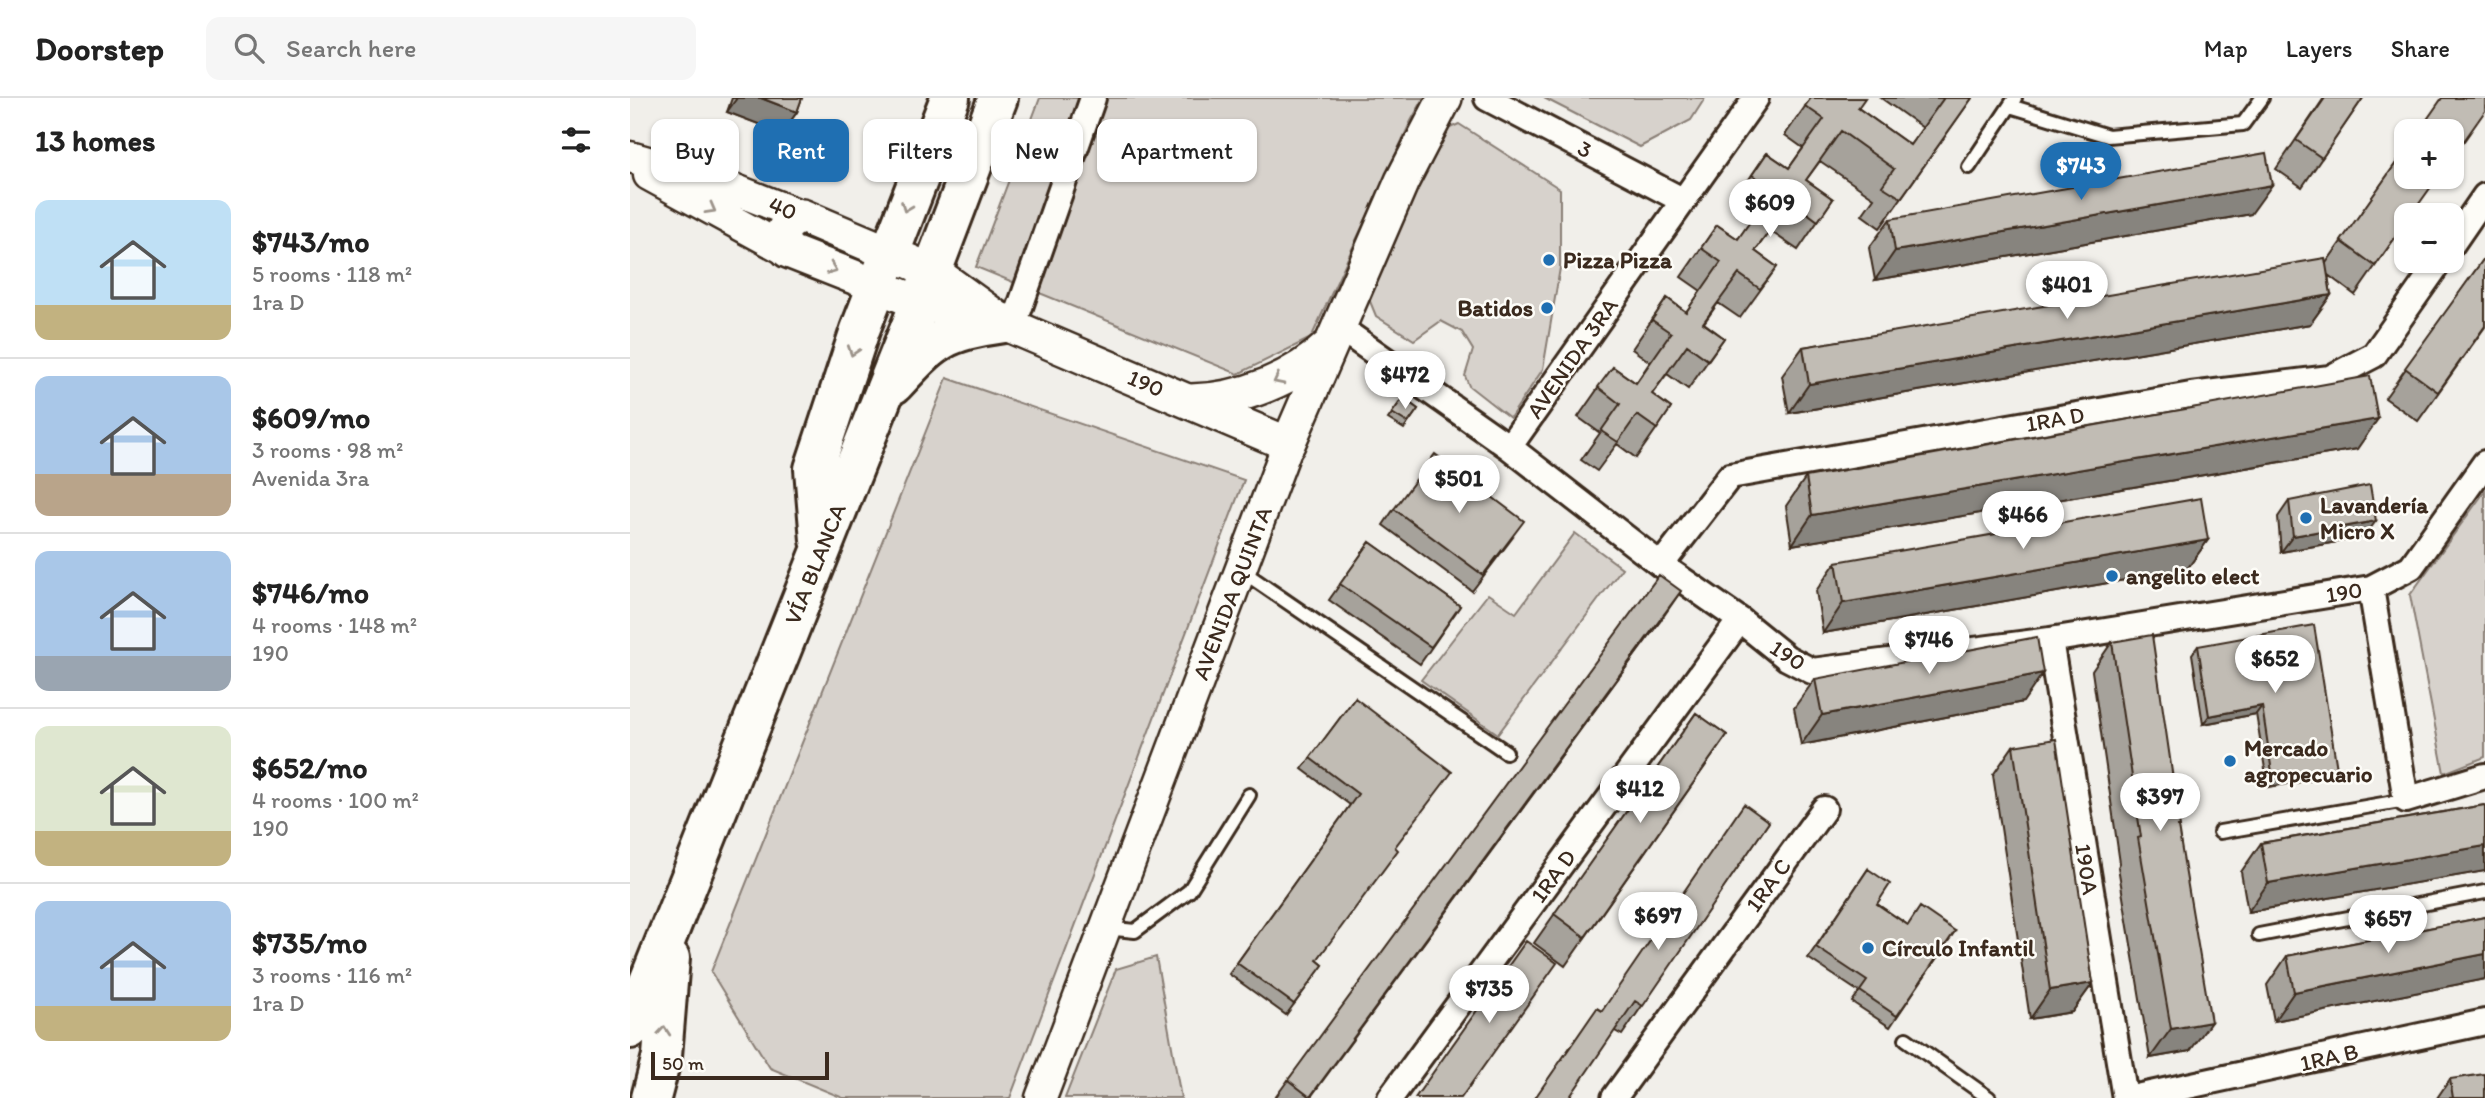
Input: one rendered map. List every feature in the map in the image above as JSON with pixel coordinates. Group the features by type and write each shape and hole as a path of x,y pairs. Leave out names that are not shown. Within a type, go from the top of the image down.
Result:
{"highway":[{"path":"821,548 814,469 883,270 950,98"},
{"name":"VÍA BLANCA","path":"630,1029 672,918 926,287 998,98"},
{"path":"880,399 922,354 948,334 1008,325"},
{"path":"651,1098 662,1056 672,918"}],"main road":[{"name":"AVENIDA QUINTA","path":"1288,444 1402,181 1445,98"},
{"name":"40","path":"802,216 883,270"},
{"path":"788,251 781,240 782,230 789,222 802,216"},
{"name":"40","path":"788,251 883,270 926,287"},
{"name":"190","path":"926,287 1008,325 1288,444"},
{"path":"1188,401 1220,400 1266,386 1313,362 1337,335"}],"street":[{"path":"1008,325 1093,98"},
{"name":"3","path":"1487,98 1682,200"},
{"name":"AVENIDA 3RA","path":"1509,447 1756,98"},
{"name":"40","path":"630,158 708,178 802,216"},
{"name":"40","path":"630,164 788,251"},
{"path":"2464,227 2485,196"},
{"name":"1RA D","path":"1661,565 1730,476 2191,395 2330,378 2374,355 2432,273"},
{"name":"190","path":"1337,335 1509,447 1661,565 1740,620 1787,658 1811,671 2050,640 2371,588 2411,567 2485,463"},
{"name":"AVENIDA QUINTA","path":"1041,1098 1288,444"},
{"path":"2371,588 2406,800 2485,776"},
{"name":"1RA D","path":"1390,1098 1740,620"},
{"name":"190A","path":"2050,640 2125,1098"},
{"name":"1RA C","path":"1614,1098 1824,809"},
{"name":"1RA B","path":"2132,1098 2485,1022"}],"lane":[{"path":"1969,167 2012,102 2108,136 2243,124 2262,98"},
{"path":"1242,571 1506,752"},
{"path":"1106,928 1135,931 1189,891 1249,795"},
{"path":"2220,832 2406,800"},
{"path":"2259,935 2485,892"},
{"path":"1906,1039 1989,1098"}],"shaded area":[{"path":"1040,98 1424,98 1311,338 1238,374 976,267 1008,182 1083,182 1083,119 1032,119"},
{"path":"1544,98 1705,98 1691,120 1640,147"},
{"path":"1459,124 1560,189 1560,268 1543,369 1510,418 1469,386 1465,376 1473,350 1462,332 1441,321 1414,340 1376,316 1369,299 1443,131"},
{"path":"947,378 1244,480 1010,1098 843,1098 770,1068 711,972"},
{"path":"2485,491 2485,757 2444,773 2410,595"},
{"path":"1575,533 1622,568 1498,734 1421,680 1488,594 1516,613"},
{"path":"1156,957 1181,1098 1065,1098 1116,969"}],"building":[{"path":"761,98 802,98 797,112"},
{"path":"1811,98 1865,98 1858,108 1910,145 1942,98 1972,98 1901,198 1882,186 1894,169 1841,131 1806,180 1833,199 1818,221 1791,201 1755,251 1777,267 1760,289 1739,274 1703,323 1724,338 1708,360 1687,345 1652,394 1671,408 1657,429 1637,415 1618,442 1601,431 1620,404 1598,387 1613,367 1636,383 1671,333 1652,320 1667,298 1686,312 1721,262 1701,248 1717,225 1738,239 1773,189 1752,175 1767,153 1789,168 1824,119 1805,106"},
{"path":"2325,98 2363,98 2322,158 2296,140"},
{"path":"2442,98 2485,98 2485,111 2464,141 2464,119 2427,119"},
{"path":"2266,153 2272,185 1895,251 1890,219"},
{"path":"2394,166 2394,189 2429,189 2420,203 2394,203 2394,239 2375,266 2341,241"},
{"path":"2485,257 2485,326 2438,392 2405,368"},
{"path":"2325,258 2331,295 1809,384 1803,347"},
{"path":"2370,376 2378,419 1812,515 1806,477"},
{"path":"1403,398 1418,409 1408,423 1392,413"},
{"path":"1435,454 1524,521 1483,575 1394,509"},
{"path":"2370,485 2376,521 2293,536 2289,501"},
{"path":"2201,498 2208,540 1843,603 1836,562"},
{"path":"1370,542 1460,606 1431,647 1340,584"},
{"path":"1659,575 1681,591 1310,1097 1288,1080"},
{"path":"2314,625 2337,769 2273,779 2262,706 2209,716 2198,646"},
{"path":"2152,635 2178,827 2211,1022 2171,1029 2138,838 2141,837 2112,642"},
{"path":"2037,637 2043,673 1822,715 1815,679"},
{"path":"1355,698 1452,772 1395,847 1398,850 1317,960 1323,965 1294,1004 1237,963 1358,794 1310,758"},
{"path":"1696,713 1727,735 1585,937 1554,914"},
{"path":"2056,739 2093,983 2050,990 2013,746"},
{"path":"1744,804 1769,822 1643,1006 1635,1001 1569,1098 1535,1098 1597,1008 1602,1011"},
{"path":"2485,805 2485,846 2268,883 2261,843"},
{"path":"1868,869 1890,884 1877,904 1908,925 1920,907 1955,931 1897,1016 1860,991 1867,981 1816,947"},
{"path":"2485,917 2485,954 2294,992 2287,956"},
{"path":"1526,941 1557,963 1461,1098 1415,1098"},
{"path":"2485,1074 2485,1098 2453,1098 2450,1079"}],"place":[{"name":"Pizza Pizza","path":"1549,260"},
{"name":"Batidos","path":"1547,308"},
{"name":"Lavandería Micro X","path":"2306,518"},
{"name":"angelito elect","path":"2112,576"},
{"name":"Mercado agropecuario","path":"2230,761"},
{"name":"Círculo Infantil","path":"1868,948"}]}
